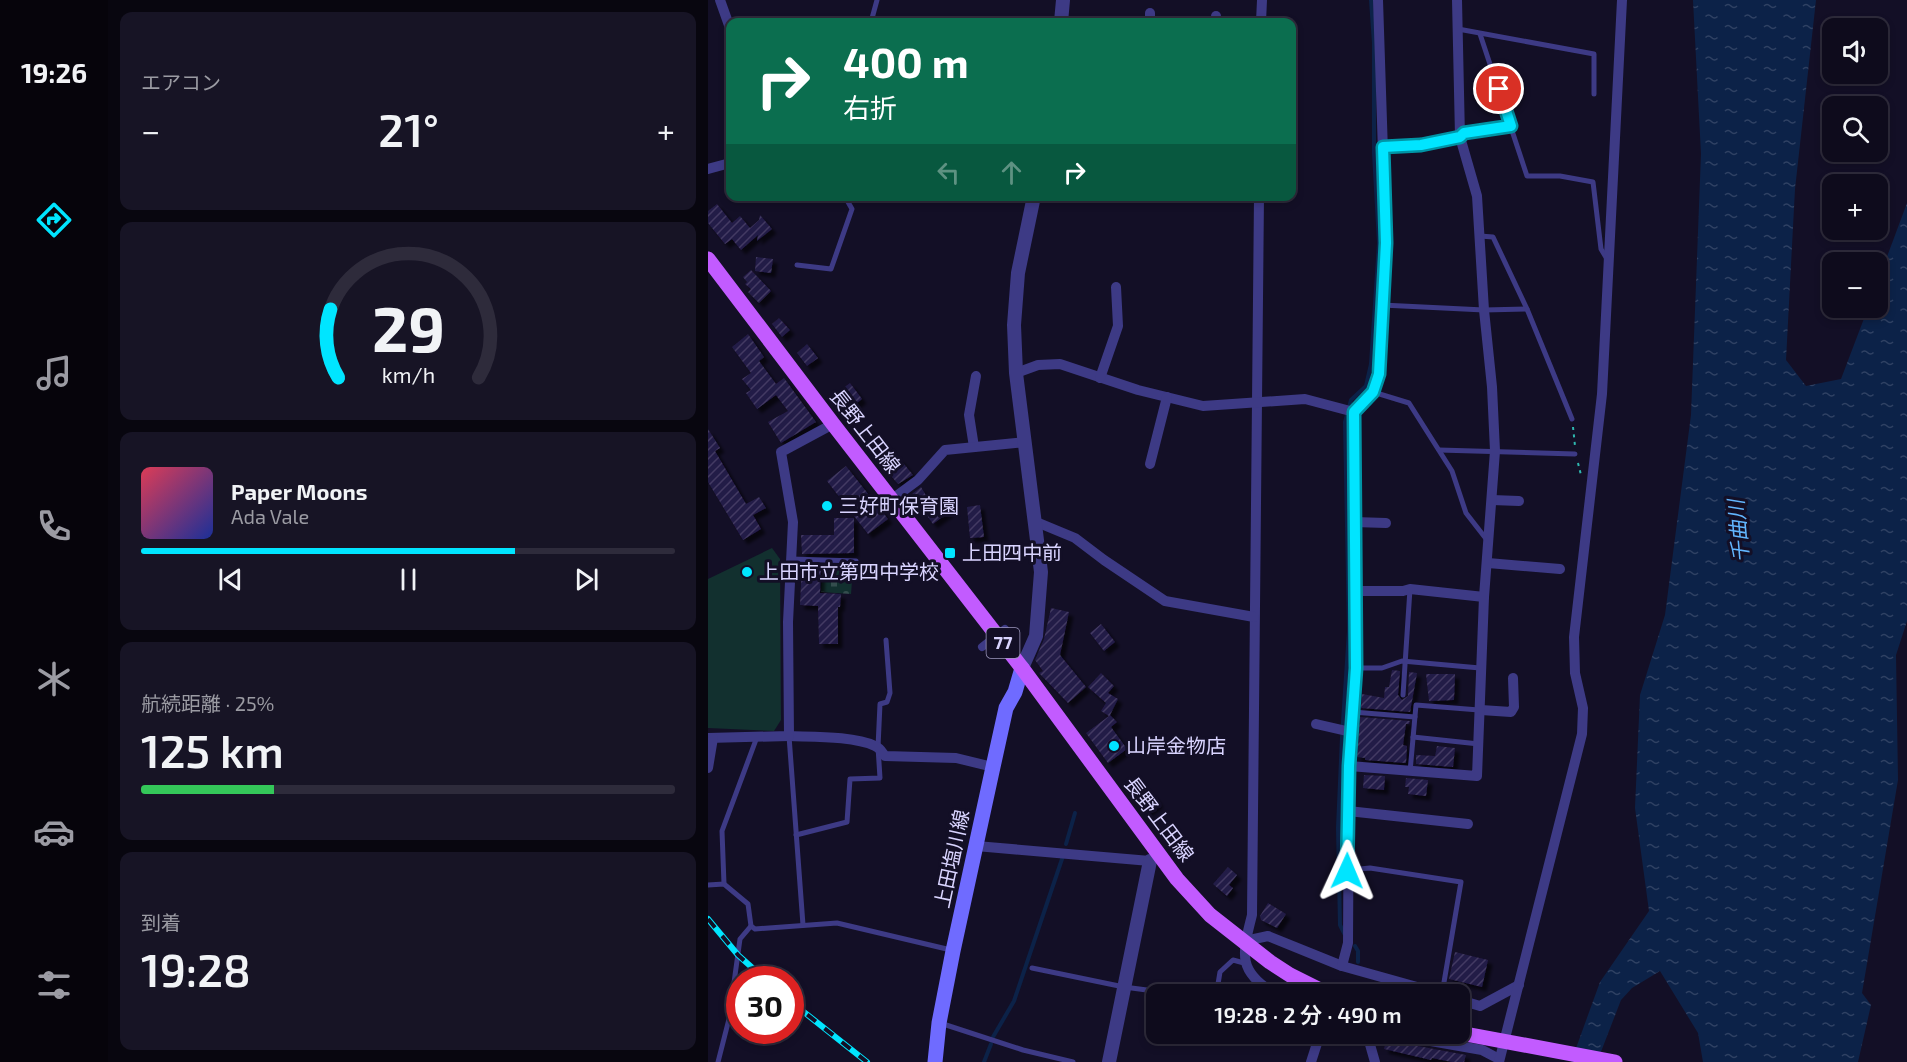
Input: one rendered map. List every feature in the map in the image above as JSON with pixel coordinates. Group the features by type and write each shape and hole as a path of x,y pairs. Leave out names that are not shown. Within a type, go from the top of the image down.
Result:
{"main road":[{"name":"長野上田線","path":"708,259 1022,668 1154,858 1210,915 1270,962 1308,984"},
{"name":"上田塩川線","path":"935,1062 939,1023 953,951 1006,708 1016,692 1022,668"},
{"path":"1470,1035 1615,1062"}],"street":[{"path":"720,0 726,18"},
{"path":"1061,18 1063,0"},
{"path":"1261,18 1262,0"},
{"path":"1342,966 1348,944 1349,766 1356,668 1354,412 1373,392 1379,374 1386,243 1378,0"},
{"path":"1349,766 1477,776 1484,597 1490,543 1495,451 1477,196 1460,137 1457,0"},
{"path":"1448,1044 1482,1050 1498,1061 1508,1042 1519,985 1582,734 1583,708 1575,673 1574,637 1602,394 1622,0"},
{"path":"708,169 726,164"},
{"path":"1022,668 1036,636 1041,572 1016,373 1014,325 1018,273 1033,201"},
{"path":"1259,201 1252,915 1245,941 1244,963 1251,975 1263,984"},
{"path":"1100,378 1118,326 1116,287"},
{"path":"1016,373 1038,365 1060,364 1100,378 1203,406 1305,399 1354,412"},
{"path":"974,447 969,415 976,376"},
{"path":"1150,464 1167,397"},
{"path":"789,736 788,622 793,522 781,452 833,424"},
{"path":"891,500 918,480 945,450 1025,442"},
{"path":"1492,500 1519,501"},
{"path":"1035,521 1075,538 1165,601 1254,618"},
{"path":"1354,522 1386,523"},
{"path":"1488,563 1560,569"},
{"path":"1357,591 1410,589 1484,597"},
{"path":"982,647 1005,629"},
{"path":"1481,710 1511,712 1514,707 1513,678"},
{"path":"1316,724 1351,732"},
{"path":"708,768 710,738 789,736 832,737 878,747 885,756 956,758 993,767"},
{"path":"1348,810 1468,824"},
{"path":"976,846 1154,858 1109,1062"},
{"path":"1245,941 1268,936 1342,966 1406,984"},
{"path":"1470,1003 1480,1006 1519,985"},
{"path":"1311,1062 1317,1044"},
{"path":"1370,1044 1375,1062"}],"lane":[{"path":"872,18 877,0"},
{"path":"1458,29 1594,54 1594,94"},
{"path":"1480,34 1527,176 1560,176 1593,182 1601,249 1608,261"},
{"path":"1383,147 1421,145 1460,137 1464,133 1511,126"},
{"path":"797,265 831,269 852,208 848,201"},
{"path":"1480,236 1493,237 1527,309 1572,419"},
{"path":"1382,305 1485,310 1527,309"},
{"path":"1373,392 1409,403 1452,471 1466,513 1490,543"},
{"path":"1439,450 1575,454"},
{"path":"791,559 856,561"},
{"path":"1403,694 1410,589"},
{"path":"796,835 847,822 850,779 880,778 878,747 880,704 887,702 890,693 886,640"},
{"path":"1356,668 1382,668 1406,661 1482,668"},
{"path":"1410,772 1416,705 1481,710"},
{"path":"1353,712 1415,717"},
{"path":"789,736 803,925"},
{"path":"724,884 722,831 757,737"},
{"path":"1413,737 1479,744"},
{"path":"1347,871 1370,868 1461,882 1444,984"},
{"path":"708,885 724,884 748,904 751,926 740,939 729,1019 718,1062"},
{"path":"751,926 755,929 837,923 953,951"},
{"path":"1032,968 1124,987 1162,992 1217,990 1220,972 1233,960 1244,963"},
{"path":"939,1023 1023,1050 1073,1062"}],"green space":[{"path":"772,548 780,559 781,720 774,731 708,728 708,579"},
{"path":"823,564 853,566 851,594 821,592"}],"water":[{"name":"千曲川","path":"1693,0 1816,0 1795,189 1786,360 1806,386 1841,379 1864,318 1888,318 1888,254 1907,203 1907,621 1896,655 1898,780 1862,993 1871,1005 1858,1062 1703,1062 1698,1033 1660,971 1632,988 1621,1000 1597,1062 1571,1062 1600,982 1649,911 1635,808 1640,695 1665,615 1691,415 1701,154"}],"building":[{"path":"717,204 732,223 740,216 750,228 759,220 760,215 772,229 757,241 758,235 741,250 732,239 725,244 708,223 708,211"},
{"path":"756,257 773,259 771,273 755,271"},
{"path":"751,270 771,291 759,303 748,292 751,289 745,284 747,282 743,277"},
{"path":"779,318 790,330 782,337 772,324"},
{"path":"748,334 764,357 759,361 776,384 784,378 816,422 781,443 768,422 788,411 776,395 757,409 746,393 751,390 742,379 751,373 732,347"},
{"path":"807,344 818,358 807,366 797,353"},
{"path":"850,383 862,399 847,411 835,394"},
{"path":"708,429 720,448 715,451 746,504 759,497 766,508 753,515 761,529 743,540 708,482"},
{"path":"899,458 913,475 898,484 885,469"},
{"path":"846,466 888,519 868,534 827,481"},
{"path":"921,487 933,507 941,500 949,512 933,524 912,494"},
{"path":"980,505 984,537 970,538 967,507"},
{"path":"834,518 854,518 854,553 802,554 801,535 834,535"},
{"path":"802,564 821,565 820,593 841,594 840,607 838,607 838,644 819,644 818,606 800,605"},
{"path":"1051,608 1069,612 1060,655 1086,687 1068,703 1039,673 1043,671 1035,660 1044,639"},
{"path":"1101,624 1115,642 1104,651 1090,633"},
{"path":"1392,670 1400,671 1398,695 1402,700 1408,696 1409,672 1417,673 1410,712 1361,708 1362,694 1384,698 1385,687 1389,687"},
{"path":"1101,673 1114,686 1108,693 1118,699 1110,715 1117,722 1111,727 1127,749 1108,763 1086,733 1109,716 1101,711 1106,703 1088,687"},
{"path":"1426,674 1455,674 1454,700 1429,701"},
{"path":"1360,717 1410,721 1406,724 1403,745 1407,746 1406,763 1365,760 1365,758 1357,757"},
{"path":"1437,746 1455,748 1453,767 1416,764 1416,755 1435,756"},
{"path":"1364,775 1385,776 1384,790 1363,788"},
{"path":"1406,778 1428,780 1426,796 1408,794 1409,787 1405,787"},
{"path":"1151,792 1159,803 1147,812 1139,802"},
{"path":"1228,867 1237,875 1229,885 1233,888 1227,896 1213,884"},
{"path":"1268,903 1286,914 1277,928 1261,920 1260,916"},
{"path":"1455,952 1488,960 1482,987 1449,979"},
{"path":"1385,1044 1407,1044 1466,1055 1464,1062 1452,1062 1432,1058 1431,1060 1384,1049"}],"waterway":[{"path":"1344,933 1340,925 1338,828 1349,631 1345,422 1351,400 1366,386 1371,364 1379,243 1374,153 1374,43 1371,0"},
{"path":"1066,844 1075,813"},
{"path":"993,1037 1014,1001 1063,856"},
{"path":"1355,946 1358,951 1358,962"},
{"path":"984,1062 991,1044"}],"railway":[{"path":"708,919 750,966"},
{"path":"804,1012 867,1062"}],"place":[{"name":"三好町保育園","path":"827,506"},
{"name":"上田四中前","path":"950,553"},
{"name":"上田市立第四中学校","path":"747,572"},
{"name":"山岸金物店","path":"1114,746"}],"route":[{"path":"1347,871 1349,766 1356,668 1354,412 1373,392 1379,374 1386,243 1383,147 1421,145 1460,137 1464,133 1511,126 1499,89"}]}
